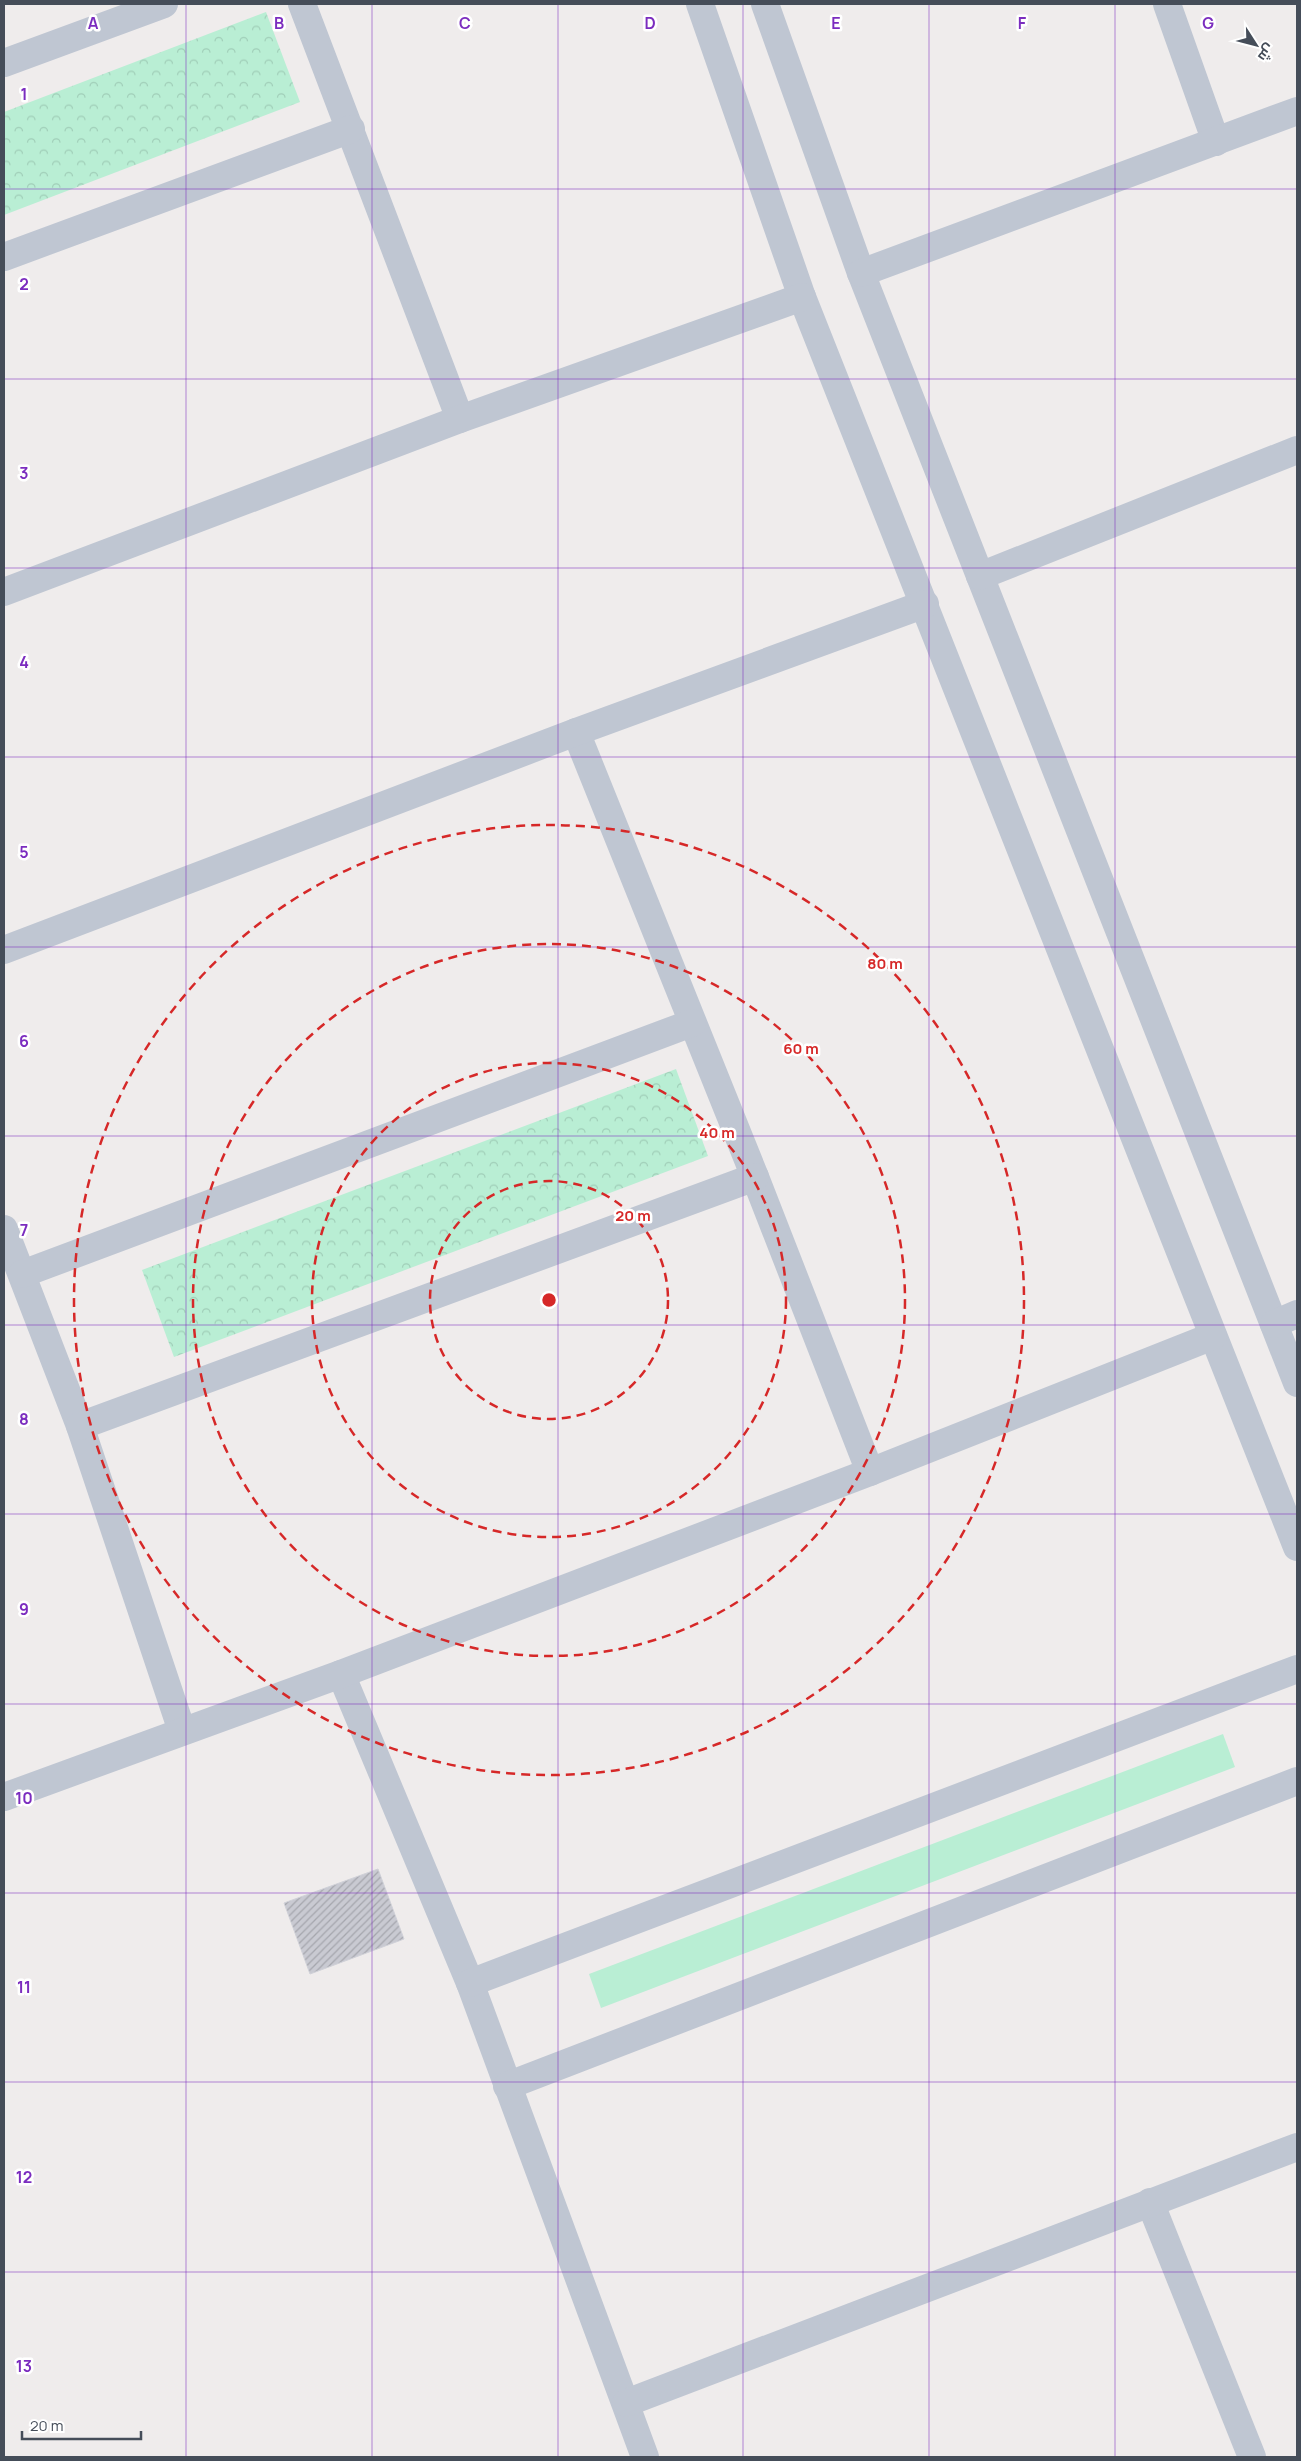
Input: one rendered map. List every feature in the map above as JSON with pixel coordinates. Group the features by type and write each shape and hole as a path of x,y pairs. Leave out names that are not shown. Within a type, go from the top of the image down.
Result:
{"street":[{"path":"4,63 164,4"},
{"path":"302,4 460,419"},
{"path":"700,4 802,297 1297,1547"},
{"path":"765,4 861,273 980,576 1286,1319 1297,1383"},
{"path":"1167,4 1216,142"},
{"path":"861,273 1297,111"},
{"path":"4,257 350,129"},
{"path":"4,592 460,419 802,297"},
{"path":"980,576 1297,450"},
{"path":"4,950 576,732 925,604"},
{"path":"576,732 755,1177 870,1472"},
{"path":"22,1274 692,1023"},
{"path":"80,1426 755,1177"},
{"path":"4,1229 80,1426 182,1730"},
{"path":"4,1797 182,1730 341,1674 870,1472 1213,1336"},
{"path":"470,1983 1297,1669"},
{"path":"341,1674 470,1983 645,2457"},
{"path":"507,2086 1297,1781"},
{"path":"626,2403 1297,2147"},
{"path":"1150,2202 1252,2457"}],"green space":[{"path":"266,12 300,102 4,215 4,112"},
{"path":"676,1069 708,1156 174,1357 142,1270"},
{"path":"1223,1734 1235,1767 601,2008 589,1974"}],"building":[{"path":"378,1869 404,1939 310,1974 284,1903"}]}
